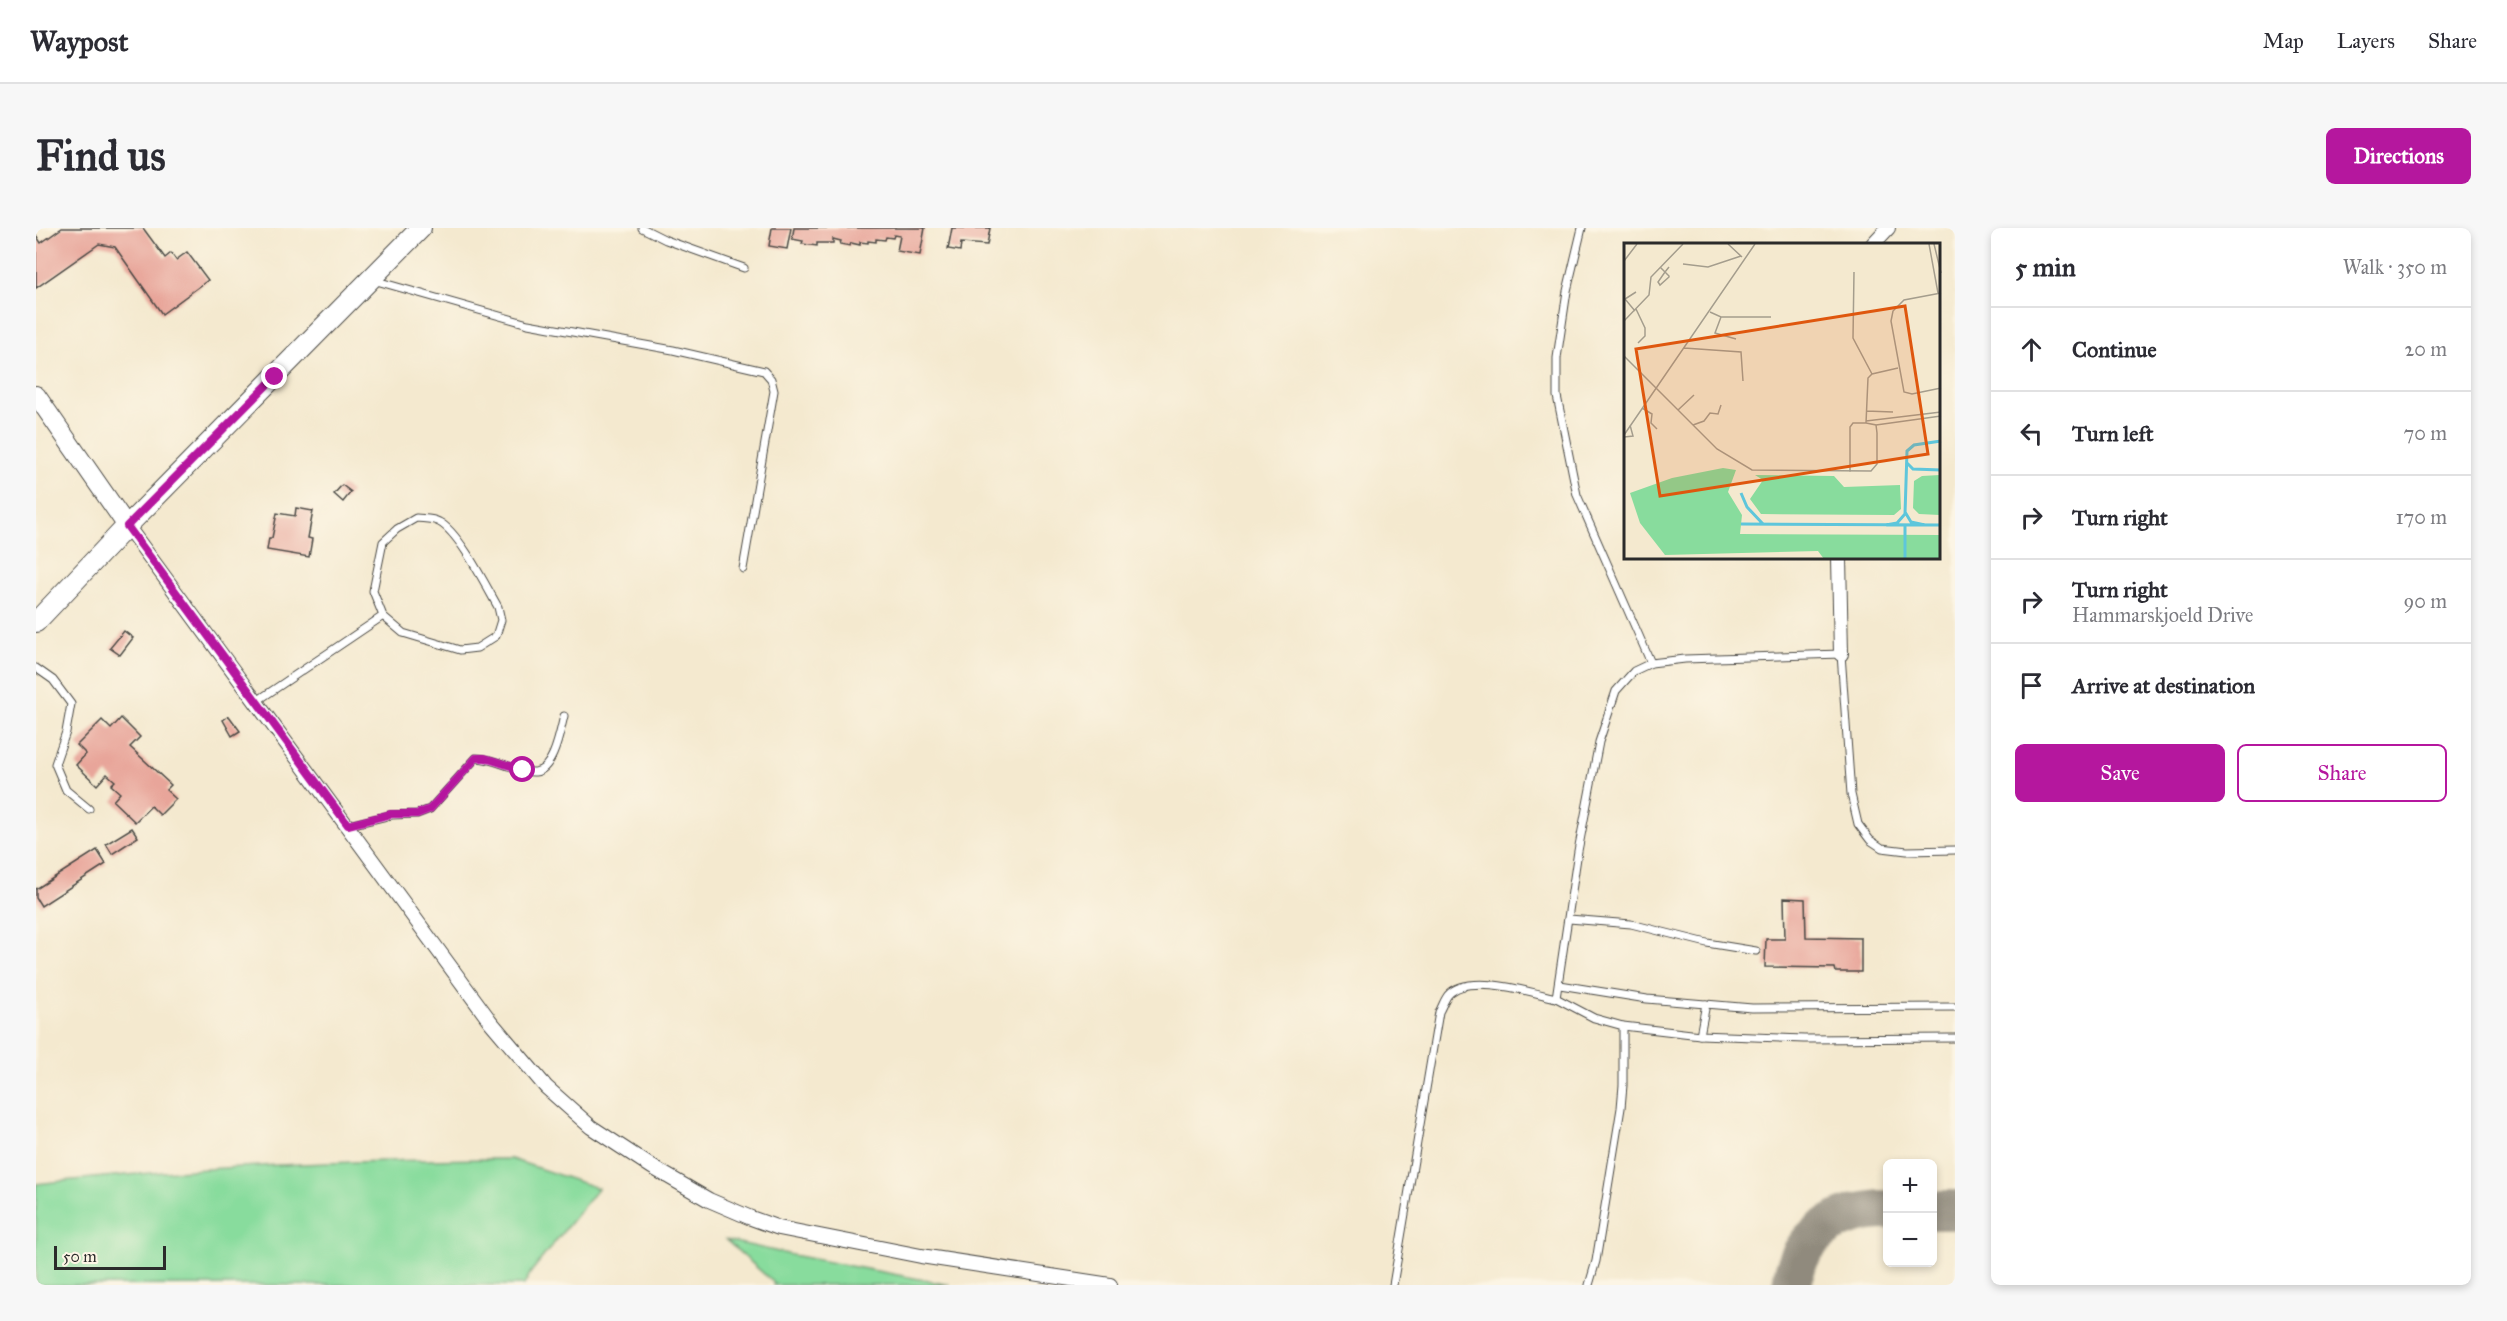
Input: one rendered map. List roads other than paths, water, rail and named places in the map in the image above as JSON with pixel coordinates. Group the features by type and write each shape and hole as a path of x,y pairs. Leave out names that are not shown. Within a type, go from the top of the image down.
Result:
{"main road":[{"path":"36,622 127,526 421,228"}],"street":[{"path":"1874,243 1888,228"},
{"path":"36,395 127,526 490,1021 546,1087 591,1127 652,1167 709,1200 779,1228 921,1256 1110,1285"},
{"path":"1839,560 1841,654"}],"lane":[{"path":"642,228 666,240 744,268"},
{"path":"1582,228 1567,291 1557,358 1557,396 1577,495 1651,663"},
{"path":"370,280 528,324 673,350 764,371 771,379 774,391 743,569"},
{"path":"416,518 431,519 453,532 498,607 501,620 496,636 477,648 460,650 403,633 383,616 373,591 383,542 397,529 416,518"},
{"path":"257,701 383,616"},
{"path":"1556,998 1560,985 1578,850 1606,714 1616,691 1634,672 1651,663 1685,659 1841,654 1851,794 1858,824 1869,840 1882,848 1907,852 1955,850"},
{"path":"36,668 53,680 71,704 66,732 55,764 66,789 88,809"},
{"path":"348,825 391,814 417,814 430,809 476,758 485,758 537,772 546,767 551,760 564,716"},
{"path":"1569,919 1631,924 1707,943 1756,951"},
{"path":"1393,1285 1439,1012 1448,994 1465,985 1494,984 1556,998 1594,1018 1623,1026 1700,1035 1804,1039 1955,1038"},
{"path":"1560,985 1647,999 1764,1008 1955,1007"},
{"path":"1700,1035 1706,1004"},
{"path":"1588,1285 1596,1261 1621,1108 1623,1026"}]}
